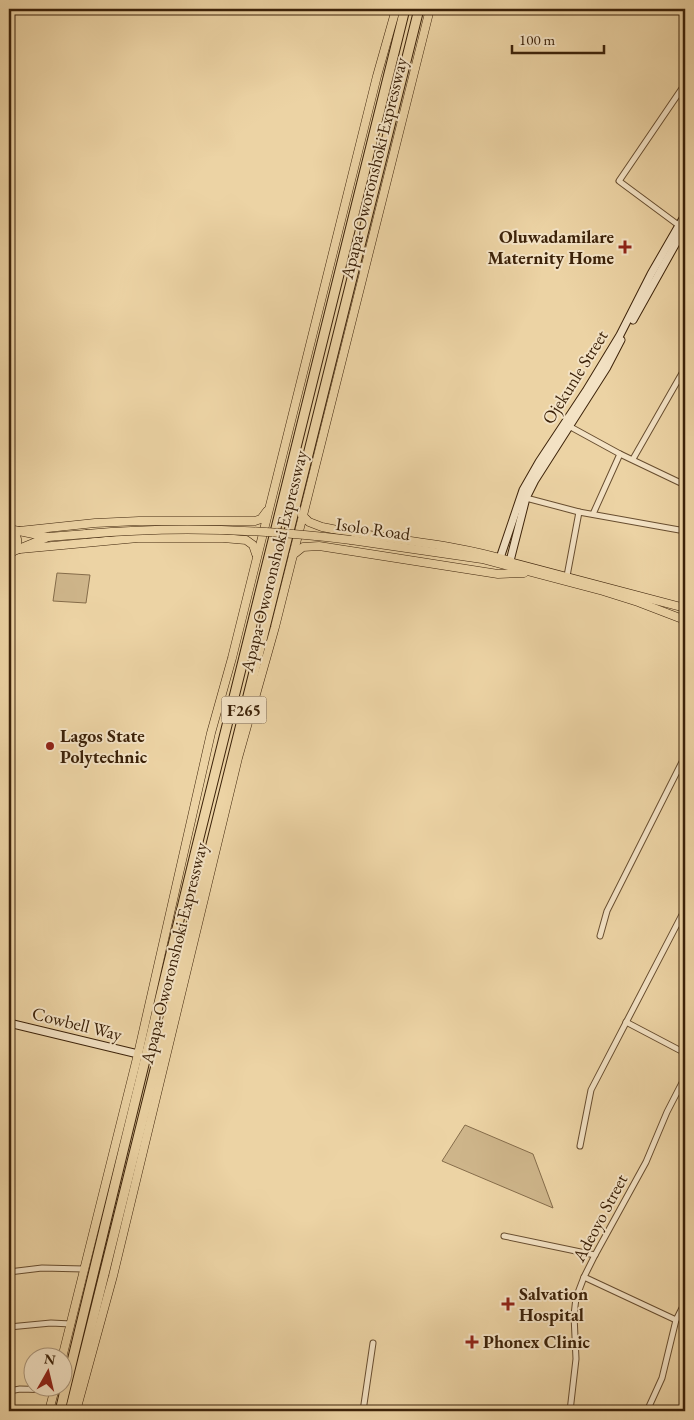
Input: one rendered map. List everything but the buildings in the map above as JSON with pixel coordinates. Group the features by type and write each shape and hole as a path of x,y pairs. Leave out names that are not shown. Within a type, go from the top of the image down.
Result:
{"highway":[{"name":"Apapa-Oworonshoki Expressway","path":"60,1411 201,831 405,9"},
{"name":"Apapa-Oworonshoki Expressway","path":"70,1411 419,9"}],"main road":[{"name":"Apapa-Oworonshoki Expressway","path":"65,1348 138,1054 211,733 232,658 377,76 396,9"},
{"name":"Apapa-Oworonshoki Expressway","path":"76,1411 113,1276 238,758 294,555 302,515 430,9"},
{"path":"13,530 104,522 255,521 260,519 268,510"},
{"path":"302,515 309,522 322,527 452,547 500,558 685,608"},
{"path":"13,530 48,537"},
{"path":"13,530 17,541 14,551"},
{"name":"Isolo Road","path":"48,537 132,530 244,530 351,540 482,559 638,602 685,620"},
{"path":"14,551 48,537"},
{"path":"14,551 138,538 223,538 249,542 256,549 257,558"},
{"path":"294,555 303,547 319,546 498,574 532,573"},
{"path":"482,559 510,561"},
{"path":"49,1411 52,1398"}],"street":[{"path":"683,227 619,181 685,84"},
{"name":"Ojekunle Street","path":"500,558 523,490 539,462 607,367 683,227 685,215"},
{"path":"633,459 685,368"},
{"path":"567,425 620,454 685,485"},
{"name":"Ojekunle Street","path":"510,561 526,498 567,425"},
{"path":"592,514 620,454"},
{"path":"526,498 578,512 685,531"},
{"path":"567,576 578,512"},
{"path":"600,936 607,911 685,756"},
{"path":"580,1146 591,1090 685,909"},
{"path":"626,1022 685,1054"},
{"name":"Cowbell Way","path":"9,1023 138,1054"},
{"name":"Adeoyo Street","path":"570,1411 576,1359 576,1298 595,1255 646,1162 667,1112 685,1077"},
{"path":"504,1236 595,1255"},
{"path":"9,1272 42,1268 84,1269"},
{"path":"584,1277 676,1320"},
{"path":"646,1411 662,1378 676,1320 685,1302"},
{"path":"9,1327 51,1323 71,1324"},
{"path":"363,1411 373,1342"},
{"path":"9,1391 22,1389"}],"shaded area":[{"path":"57,573 90,575 86,603 53,601"},
{"path":"465,1125 533,1154 553,1208 442,1161"}],"place":[{"name":"Oluwadamilare Maternity Home","path":"625,247"},
{"name":"Lagos State Polytechnic","path":"50,746"},
{"name":"Salvation Hospital","path":"508,1304"},
{"name":"Phonex Clinic","path":"472,1342"}]}
